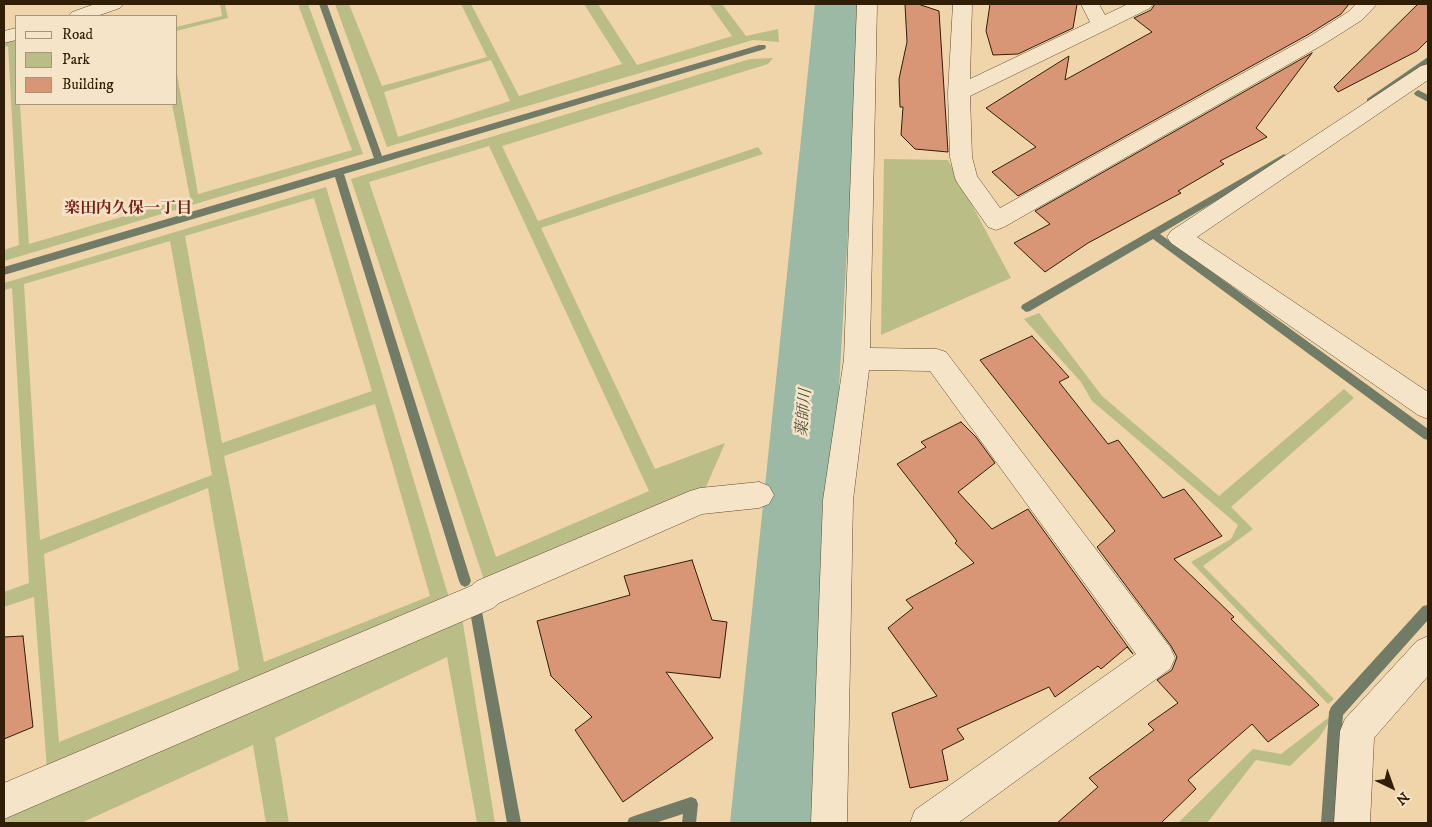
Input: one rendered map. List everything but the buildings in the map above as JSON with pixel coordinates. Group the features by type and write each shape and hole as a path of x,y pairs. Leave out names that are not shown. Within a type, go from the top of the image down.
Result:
{"street":[{"path":"82,15 113,4"},
{"path":"829,823 838,500 857,359 867,4"},
{"path":"962,4 959,93 961,157 966,178 996,221 1317,40 1355,16 1367,4"},
{"path":"1090,4 1100,25"},
{"path":"959,93 1143,4"},
{"path":"1428,71 1179,236 1428,407"},
{"path":"857,359 937,360 1159,658 928,823"},
{"path":"4,801 700,501 759,495"},
{"path":"1352,823 1357,731 1428,652"}],"green space":[{"path":"220,4 225,4 228,18 178,30 178,27 222,16"},
{"path":"298,4 308,4 363,154 4,261 4,250 19,245 8,46 4,47 4,38 15,34 15,105 20,105 29,244 190,197 172,105 178,105 178,79 198,194 352,150"},
{"path":"335,4 349,4 382,86 487,57 461,4 471,4 519,96 622,64 584,4 598,4 637,65 732,36 709,4 722,4 746,36 778,29 779,42 753,40 387,147","holes":["491,60 510,101 398,137 384,92"]},
{"path":"773,58 768,64 502,146 538,221 758,147 763,154 541,228 655,469 725,443 700,501 488,592 351,179 750,59","holes":["489,146 649,491 496,557 369,182"]},
{"path":"884,159 948,160 1011,278 881,335"},
{"path":"326,187 452,608 460,605 495,823 477,823 447,657 275,738 289,823 266,823 253,745 81,823 4,823 4,801 48,782 34,597 4,607 4,592 29,583 12,288 4,290 4,283","holes":["314,198 372,391 222,443 185,236","170,241 212,475 40,540 24,284","375,404 430,596 264,662 224,456","208,488 239,670 59,742 44,554"]},
{"path":"1039,313 1102,396 1219,496 1344,389 1354,398 1231,507 1253,529 1203,566 1334,699 1328,704 1191,562 1231,539 1238,525 1092,401 1081,382 1024,319"},
{"path":"1336,712 1318,739 1290,766 1256,760 1207,823 1178,823 1253,749 1281,754"}],"waterway":[{"path":"323,4 379,159"},
{"name":"薬師川","path":"772,823 838,4"},
{"path":"338,172 762,47"},
{"path":"1370,101 1428,60"},
{"path":"1418,93 1428,99"},
{"path":"1153,234 1284,157"},
{"path":"4,271 338,172"},
{"path":"338,172 465,581"},
{"path":"1026,308 1153,234"},
{"path":"1153,234 1428,435"},
{"path":"1328,823 1336,712 1428,611"},
{"path":"477,617 514,823"},
{"path":"634,823 691,804 689,823"}],"district":[{"name":"楽田内久保一丁目","path":"128,210"}]}
